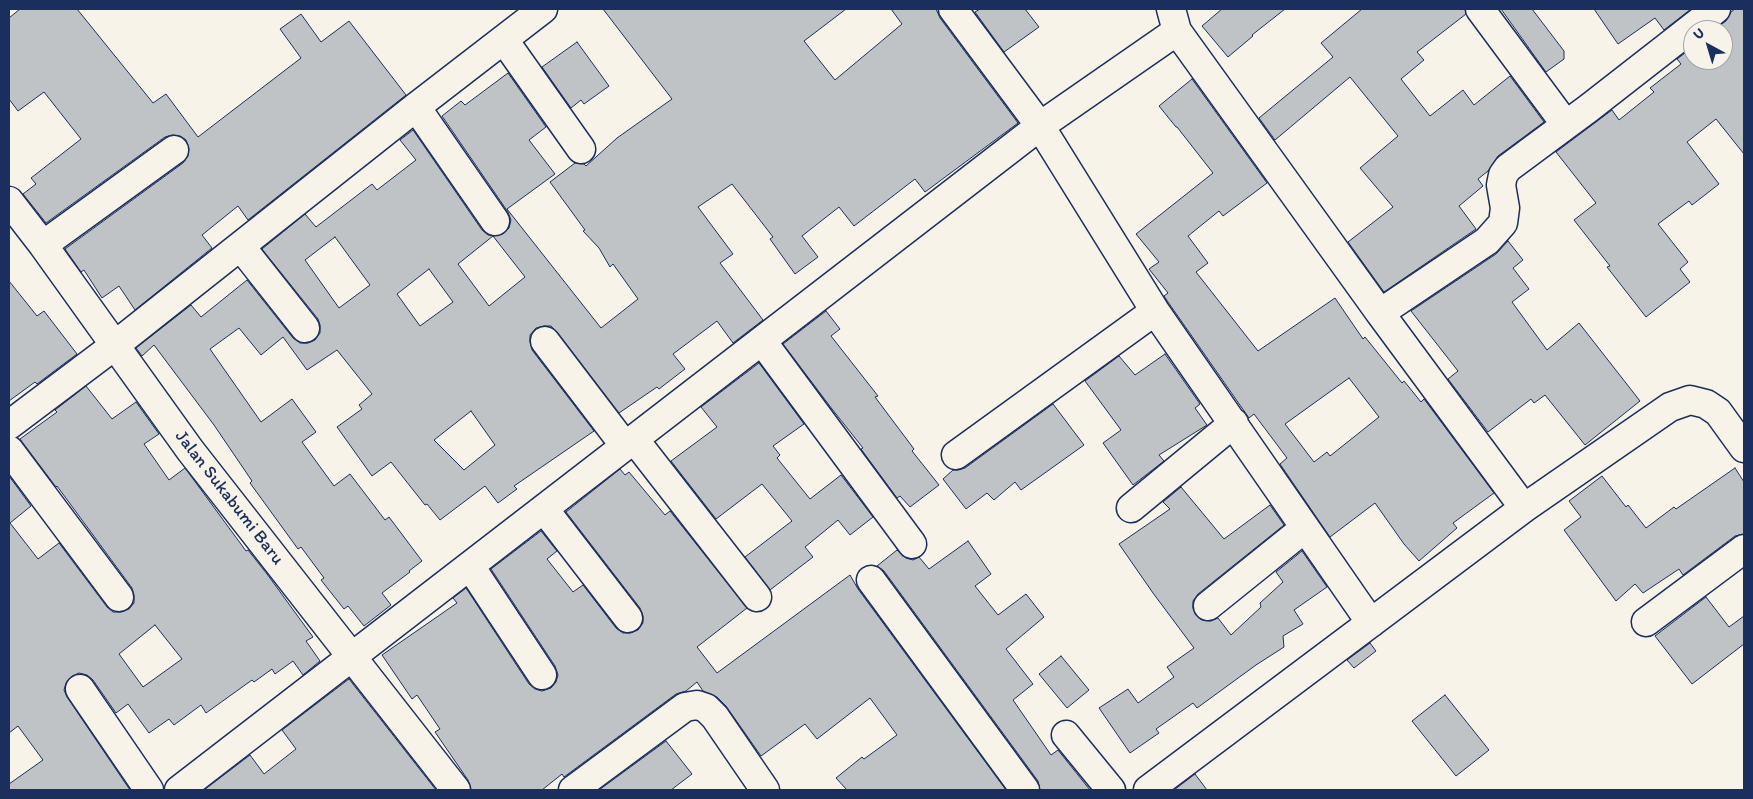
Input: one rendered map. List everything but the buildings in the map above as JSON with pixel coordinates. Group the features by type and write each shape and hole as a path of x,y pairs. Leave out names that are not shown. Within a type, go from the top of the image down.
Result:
{"street":[{"path":"9,425 242,247 416,107 543,9"},
{"path":"953,9 1040,126 1155,311 1371,623"},
{"path":"1480,9 1566,125"},
{"path":"1380,313 1487,242 1503,223 1505,208 1501,185 1503,176 1508,168 1716,9"},
{"path":"179,790 1040,126 1174,20 1380,313 1524,508"},
{"path":"504,40 581,149"},
{"path":"416,107 495,221"},
{"path":"43,245 174,150"},
{"name":"Jalan Sukabumi Baru","path":"9,201 43,245 190,450 456,790"},
{"path":"242,247 305,328"},
{"path":"956,455 1155,311"},
{"path":"545,341 757,597"},
{"path":"762,341 912,544"},
{"path":"1148,790 1524,508 1670,407 1690,400 1706,404 1718,412 1744,448"},
{"path":"1131,508 1234,423"},
{"path":"9,450 119,597"},
{"path":"544,508 628,618"},
{"path":"1208,606 1305,528"},
{"path":"1646,622 1744,549"},
{"path":"470,566 542,675"},
{"path":"871,580 1025,790"},
{"path":"80,689 149,790"},
{"path":"573,790 685,707 697,705 706,708 715,717 765,790"},
{"path":"1066,735 1111,790"}]}
